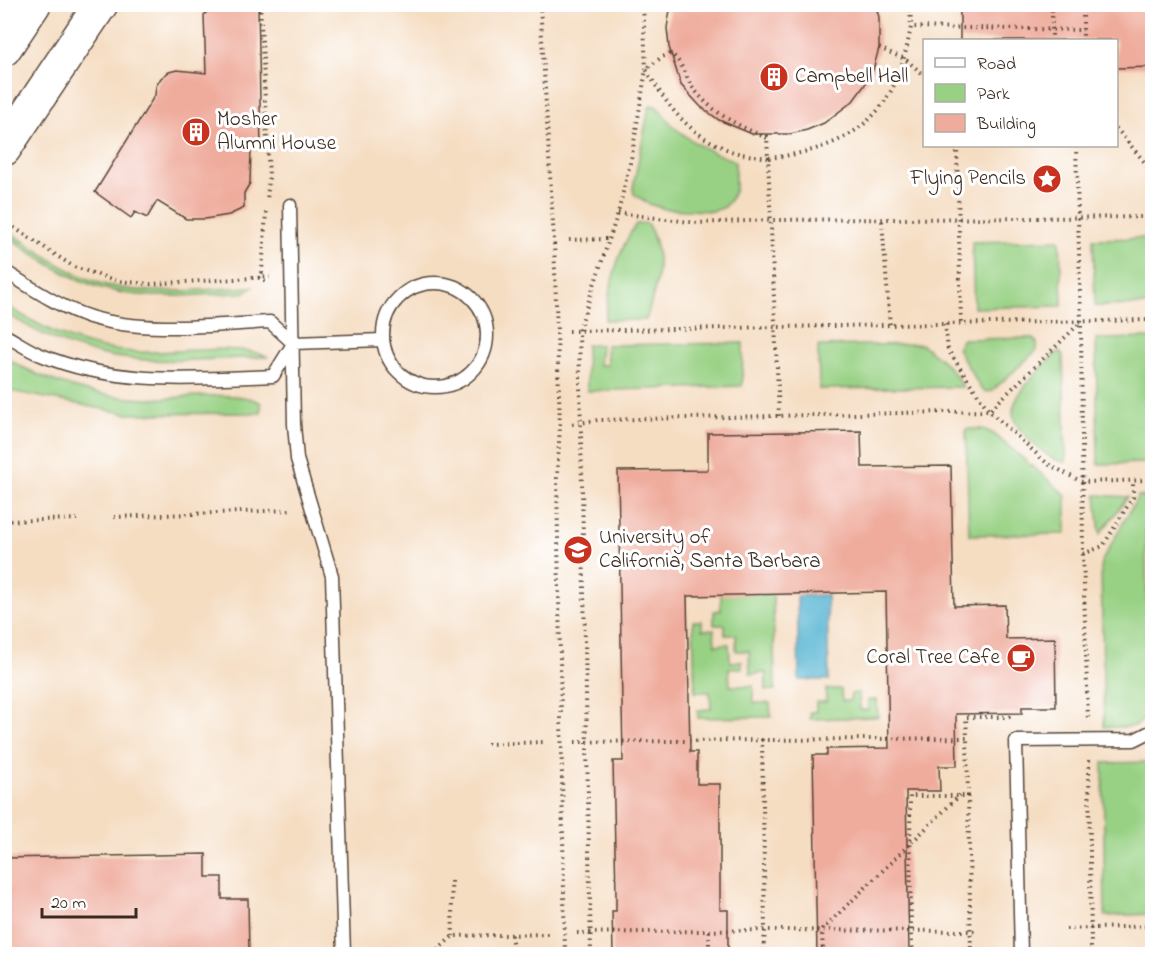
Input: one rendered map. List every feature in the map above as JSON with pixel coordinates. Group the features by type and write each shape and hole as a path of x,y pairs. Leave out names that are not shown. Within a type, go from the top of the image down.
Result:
{"main road":[{"path":"4,50 34,4"},
{"path":"4,149 101,4"}],"lane":[{"path":"290,205 294,424 297,459 332,576 344,954"},
{"path":"4,271 53,301 89,317 122,324 156,327 270,322 293,343 383,339"},
{"path":"435,283 452,286 468,294 479,306 486,322 488,339 483,356 474,371 461,381 444,387 427,387 411,382 397,371 387,357 383,339 388,315 403,294 418,286 435,283"},
{"path":"4,335 39,355 75,367 114,376 156,379 273,376 293,343"},
{"path":"1021,954 1016,741 1134,740 1152,731"}],"path":[{"path":"259,277 262,272 269,176 260,4"},
{"path":"540,4 554,241 560,425 557,478 565,954"},
{"path":"591,954 589,742 579,330 618,213 632,154 646,69 643,4"},
{"path":"646,69 664,101 695,133 733,152 768,158 798,155 837,143 869,120 892,90 905,59 911,27 910,4"},
{"path":"1052,4 1053,39"},
{"path":"1083,4 1083,39"},
{"path":"911,27 1083,30"},
{"path":"879,48 905,59 923,74"},
{"path":"646,69 662,57 671,54 677,58 693,88 714,112 767,136 779,416"},
{"path":"1118,130 1152,171"},
{"path":"957,147 961,323"},
{"path":"1076,147 1081,321 1083,554 1089,740 1091,954"},
{"path":"618,213 698,223 771,220 1152,218"},
{"path":"4,221 74,267 117,281 150,284 271,277"},
{"path":"882,221 890,325"},
{"path":"569,240 608,239"},
{"path":"259,277 268,284"},
{"path":"569,331 1152,320"},
{"path":"572,424 598,420 989,411 1081,321"},
{"path":"945,324 948,350 989,411 1048,465 1082,482 1152,480"},
{"path":"1083,554 1103,546 1133,497 1133,480"},
{"path":"114,517 290,510"},
{"path":"4,521 77,519"},
{"path":"1077,716 1088,716"},
{"path":"971,954 973,931 966,717 1022,717"},
{"path":"574,742 967,738"},
{"path":"762,739 765,930 763,954"},
{"path":"488,744 546,742"},
{"path":"823,954 822,930 960,795"},
{"path":"913,954 910,796 968,796"},
{"path":"451,881 453,936"},
{"path":"1066,929 1152,926"},
{"path":"577,933 765,930 973,931"},
{"path":"709,931 709,954"},
{"path":"511,934 514,954"},
{"path":"433,954 453,936 549,934"}],"green space":[{"path":"651,105 658,108 674,127 695,143 735,161 735,189 723,208 712,211 665,209 649,204 634,194 633,188"},
{"path":"647,223 656,247 658,271 646,320 605,320 612,282 623,247 636,224"},
{"path":"6,232 70,270 110,286 150,291 253,287 240,293 187,296 117,292 71,276 25,248"},
{"path":"1152,238 1152,305 1095,306 1093,239"},
{"path":"1060,240 1062,306 974,308 972,242"},
{"path":"4,304 51,331 100,347 136,352 240,350 267,357 163,360 131,359 100,354 69,346 38,332 5,312"},
{"path":"1033,338 1037,343 1037,350 992,391 987,392 981,389 957,348 963,339"},
{"path":"1152,338 1152,463 1098,464 1096,339"},
{"path":"743,343 742,386 587,391 586,345 601,345 599,365 607,365 606,345"},
{"path":"921,344 945,363 963,387 819,389 818,346"},
{"path":"1060,352 1063,356 1066,462 1053,458 1037,447 1018,427 1013,414 1017,398 1023,390 1056,353"},
{"path":"4,357 55,381 110,396 148,399 238,396 261,403 261,413 128,414 5,390"},
{"path":"966,429 983,429 994,434 1066,495 1066,534 969,535"},
{"path":"1096,495 1128,497 1100,534"},
{"path":"1138,496 1145,497 1149,703 1143,719 1134,726 1104,727 1101,563"},
{"path":"773,593 775,690 766,690 766,673 750,674 749,651 736,651 736,635 725,635 725,625 714,625 714,611 721,610 721,594"},
{"path":"693,621 702,621 702,630 714,629 715,645 729,644 730,662 742,661 742,668 729,668 730,686 753,686 754,703 770,703 771,717 698,718 698,710 711,709 710,692 695,692"},
{"path":"826,689 841,689 842,701 850,701 851,694 859,693 860,710 868,710 868,700 877,700 878,717 810,719 810,712 816,712 816,702 826,702"},
{"path":"1152,762 1152,914 1105,916 1103,763"}],"water":[{"path":"827,595 829,680 799,680 797,596"}],"building":[{"name":"Mosher Alumni House","path":"215,4 258,4 261,150 251,150 250,183 244,193 244,208 229,215 186,219 157,201 147,218 135,212 131,218 95,192 155,95 156,86 161,78 177,70 206,73 204,15"},
{"name":"Campbell Hall","path":"671,4 875,4 879,17 879,48 873,70 853,101 824,123 790,134 752,134 719,120 700,106 681,85 669,47 667,28"},
{"path":"960,4 1152,4 1152,67 1118,68 1118,39 960,39"},
{"path":"861,431 862,467 951,466 954,606 1005,605 1006,639 1055,638 1056,707 1022,707 1022,713 956,714 957,766 939,766 940,791 906,791 909,954 817,954 813,755 827,755 827,749 889,748 886,592 687,596 690,752 697,752 697,784 720,784 720,910 728,910 728,954 613,954 612,911 616,911 616,894 613,761 623,761 618,471 708,470 708,433"},
{"path":"206,854 206,877 222,877 222,899 248,899 249,954 4,954 4,858"}],"place":[{"name":"Campbell Hall","path":"774,77"},
{"name":"Mosher Alumni House","path":"196,132"},
{"name":"Flying Pencils","path":"1047,179"},
{"name":"University of California, Santa Barbara","path":"578,550"},
{"name":"Coral Tree Cafe","path":"1021,658"}]}
